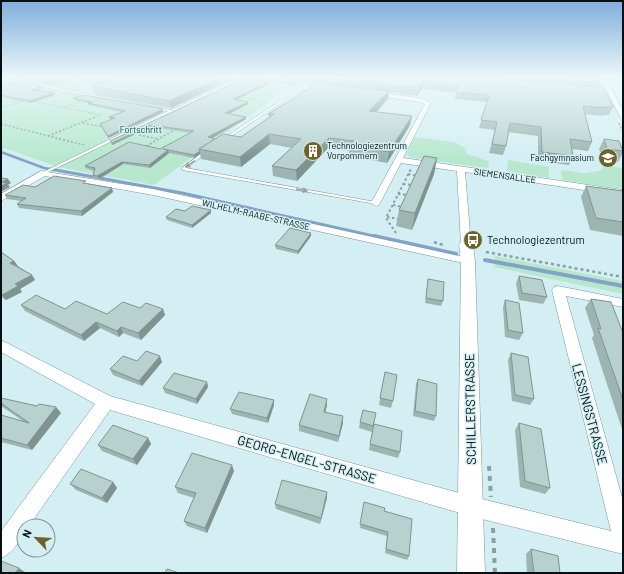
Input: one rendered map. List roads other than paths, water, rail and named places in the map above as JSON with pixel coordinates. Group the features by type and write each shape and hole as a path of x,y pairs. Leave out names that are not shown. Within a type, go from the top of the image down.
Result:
{"street":[{"path":"376,203 400,160 428,104"},
{"path":"615,104 623,117"},
{"path":"400,160 461,169"},
{"name":"SIEMENSALLEE","path":"467,253 461,169 623,193"},
{"path":"1,198 49,170"},
{"name":"WILHELM-RAABE-STRASSE","path":"49,170 152,192 467,253"},
{"name":"SCHILLERSTRASSE","path":"467,253 471,573"},
{"name":"LESSINGSTRASSE","path":"623,303 558,290 623,538"},
{"name":"GEORG-ENGEL-STRASSE","path":"1,345 106,402 470,506 623,544"},
{"path":"1,548 106,402"}],"lane":[{"path":"132,104 171,111"},
{"path":"49,170 94,147 187,104"},
{"path":"219,144 278,104"},
{"path":"212,148 183,169 376,203"}],"waterway":[{"path":"1,152 44,168 55,170"},
{"path":"50,169 182,193 378,237"},
{"path":"374,236 456,254"},
{"path":"485,260 623,286"}],"place":[{"name":"Technologiezentrum Vorpommern","path":"313,151"},
{"name":"Fachgymnasium","path":"608,158"},
{"name":"Technologiezentrum","path":"473,240"}],"park label":[{"name":"Fortschritt","path":"141,130"}]}
